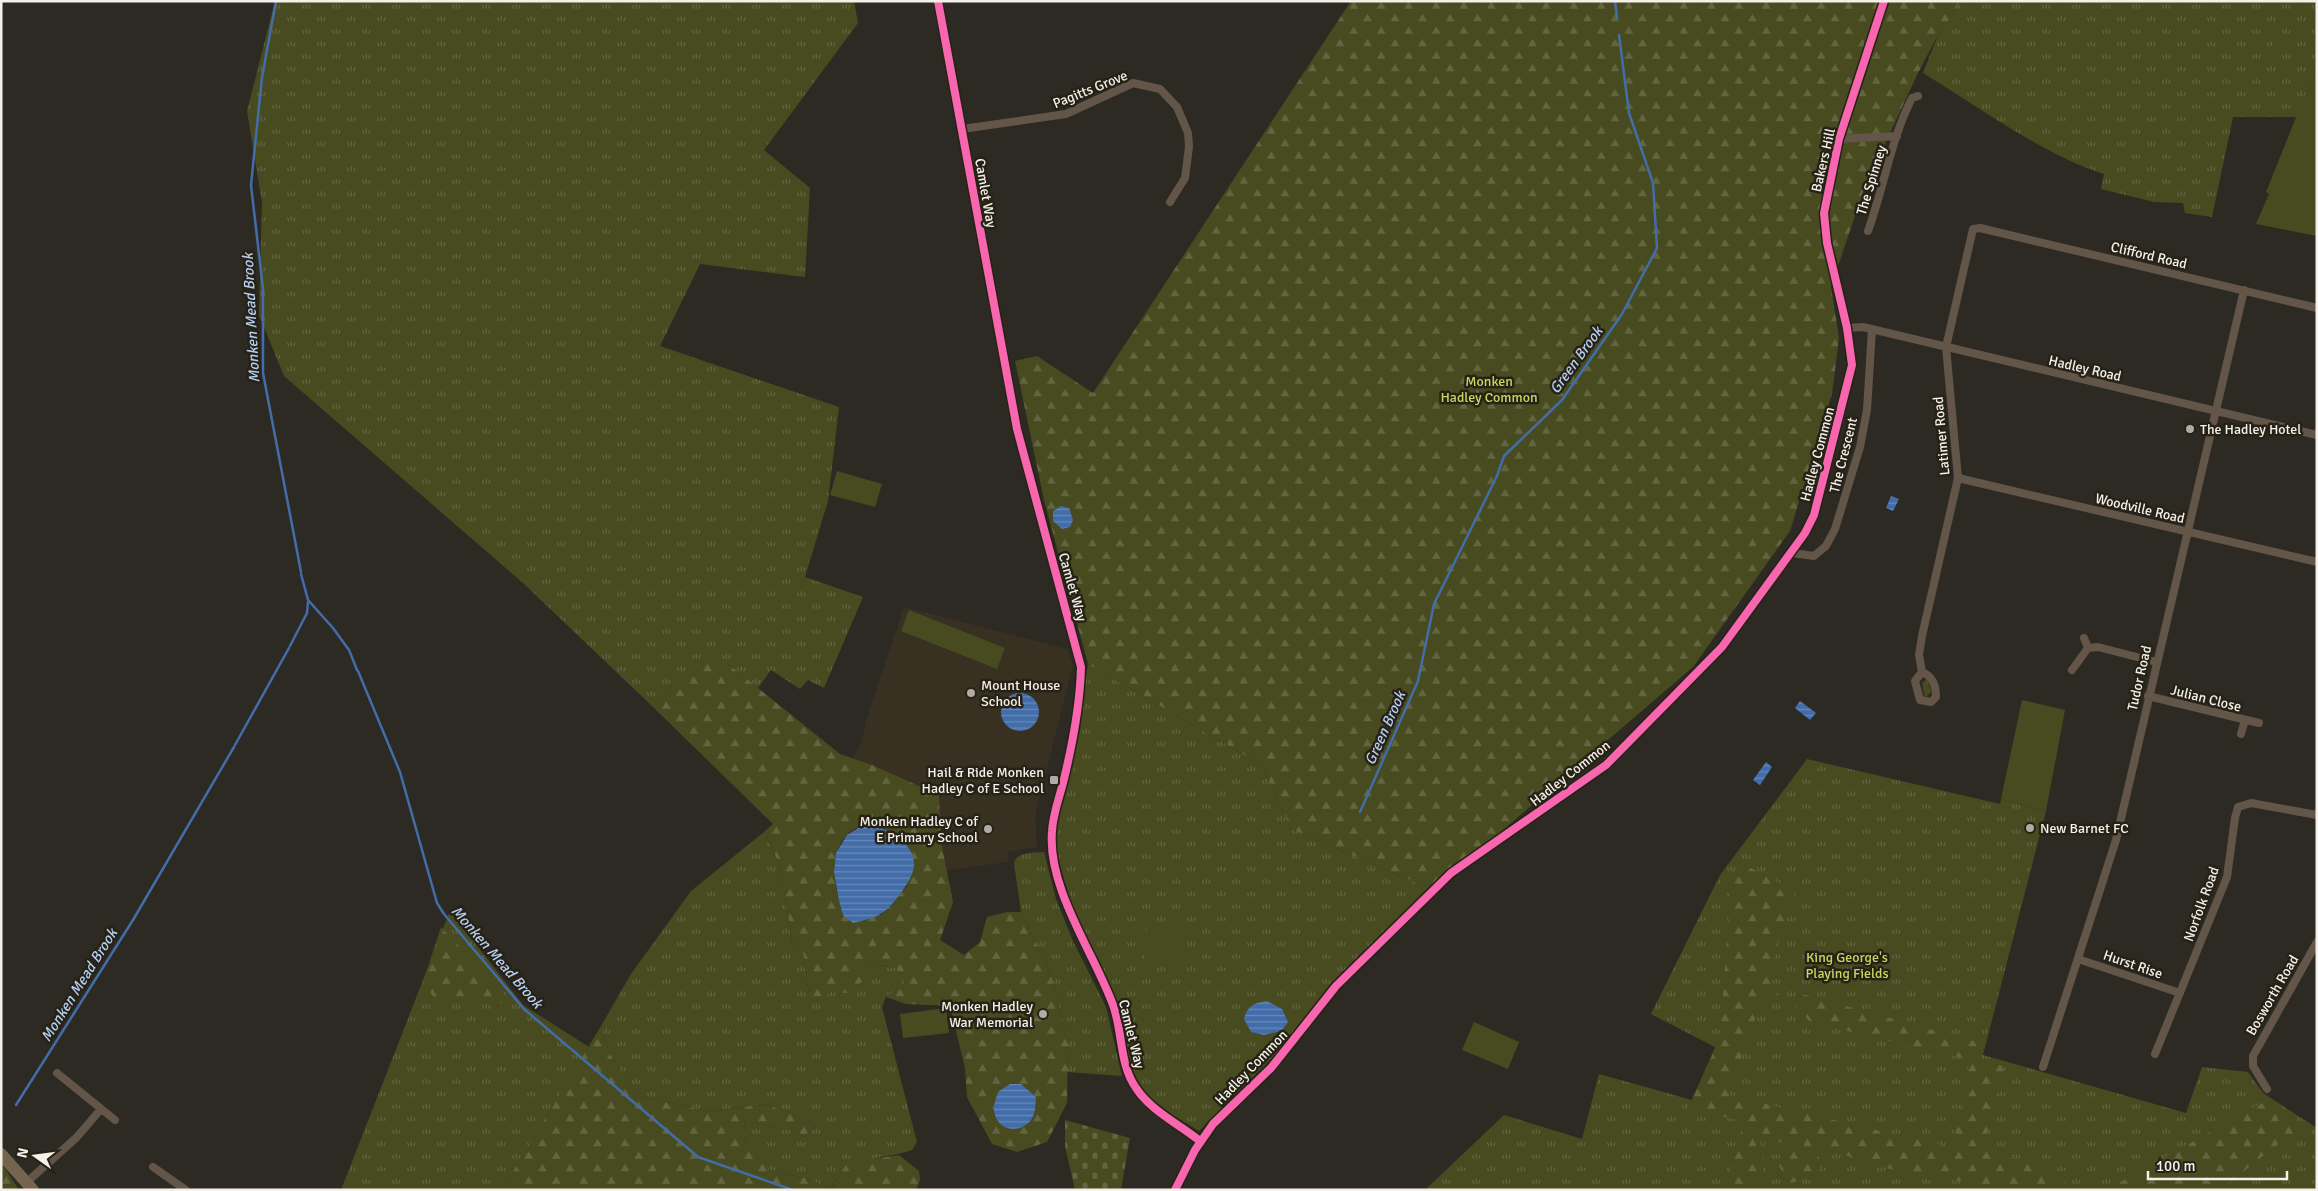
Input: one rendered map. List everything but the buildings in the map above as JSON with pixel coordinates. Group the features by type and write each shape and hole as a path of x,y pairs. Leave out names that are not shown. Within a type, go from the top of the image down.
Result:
{"main road":[{"path":"1,1154 30,1186"}],"street":[{"name":"Camlet Way","path":"938,1 1017,429 1081,666 1081,682 1070,751 1052,829 1056,869 1066,902 1084,946 1114,1006 1125,1062 1132,1081 1143,1097 1155,1108 1200,1141"},
{"name":"Bakers Hill","path":"1847,328 1827,243 1824,213 1838,138 1884,1"},
{"name":"Pagitts Grove","path":"962,129 1066,114 1133,83 1160,89 1177,107 1188,134 1189,147 1185,178 1170,202"},
{"name":"The Spinney","path":"1868,231 1897,136 1912,98 1918,96"},
{"name":"The Spinney","path":"1838,138 1897,136"},
{"name":"Clifford Road","path":"1975,228 2317,308"},
{"name":"Latimer Road","path":"1922,672 1919,655 1922,636 1958,478 1946,348 1971,232 1975,228"},
{"name":"Tudor Road","path":"2043,1067 2116,840 2186,532 2244,290"},
{"name":"Hadley Road","path":"1847,328 1855,326 1872,329 2317,435"},
{"name":"Hadley Common","path":"1200,1141 1213,1124 1290,1046 1322,1001 1437,886 1466,863 1606,765 1722,647 1792,552 1814,514 1852,365 1847,328"},
{"name":"The Crescent","path":"1792,552 1814,556 1826,546 1835,528 1860,447 1866,410 1872,329"},
{"name":"Woodville Road","path":"1958,478 2317,562"},
{"path":"2084,638 2088,648"},
{"path":"2072,670 2088,648 2098,647 2156,662"},
{"name":"Julian Close","path":"2148,696 2259,723"},
{"path":"2241,734 2245,720"},
{"name":"Norfolk Road","path":"2155,1054 2227,877 2234,818 2238,807 2251,803 2317,815"},
{"name":"Bosworth Road","path":"2267,1089 2253,1066 2253,1056 2317,942"},
{"name":"Hurst Rise","path":"2078,959 2180,994"},
{"path":"57,1073 115,1120"},
{"path":"30,1186 101,1109"},
{"path":"1175,1190 1200,1141"},
{"path":"153,1168 186,1190"}],"shaded area":[{"name":"Mount House School","path":"904,607 1068,649 1073,665 1035,817 1037,847 1008,852 1009,862 947,870 941,841 939,795 853,759 861,743 866,721"}],"green space":[{"path":"275,1 854,1 858,23 764,150 810,188 805,277 700,264 660,346 839,407 828,501 805,577 863,597 824,688 808,680 800,689 771,670 758,688 727,663 670,686 653,707 523,583 284,376 259,315 262,202 247,111"},
{"name":"Monken Hadley Common","path":"1351,1 1958,1 1958,7 1938,35 1917,75 1864,189 1831,287 1839,338 1832,394 1790,531 1693,667 1462,865 1429,888 1291,829 1262,765 1088,664 1044,500 1015,361 1037,356 1093,393"},
{"path":"1958,1 2317,1 2317,65 2297,117 2233,117 2212,217 2185,213 2183,203 2154,202 2101,189 2104,174 2058,155 1923,73 1938,35 1958,7"},
{"path":"2279,39 2285,45 2279,51 2273,45"},
{"path":"2317,65 2317,236 2256,224 2269,194 2266,192"},
{"path":"837,471 882,484 875,507 830,495"},
{"path":"909,610 1005,648 997,669 901,631"},
{"path":"711,658 727,663 840,754 872,765 939,795 941,841 953,902 940,940 964,955 980,942 987,917 1007,912 1021,912 1051,974 1068,1045 1067,1103 1047,1142 1017,1152 992,1144 967,1097 965,1068 950,1006 906,1004 886,997 905,985 896,968 867,963 864,980 848,993 830,992 818,1001 809,994 803,952 792,941 780,865 764,832 773,824 653,707 670,686","holes":["866,823 888,830 907,886 881,915 843,915 835,874 835,864 840,845 850,832"]},
{"path":"1088,664 1262,765 1291,829 1429,888 1328,987 1286,1044 1199,1131 1158,1104 1138,1083 1072,905 1061,869 1056,842 1056,824 1075,747"},
{"path":"1927,679 1931,692 1926,697 1922,683"},
{"path":"2022,700 2065,710 2046,811 2001,799"},
{"name":"King George's Playing Fields","path":"1807,759 2000,804 2001,799 2046,811 1983,1055 2186,1113 2202,1067 2248,1072 2263,1093 2317,1128 2317,1190 1425,1190 1504,1115 1582,1139 1599,1074 1692,1100 1715,1047 1651,1014 1720,875"},
{"path":"764,832 780,865 792,941 803,952 809,994 867,963 896,968 906,985 886,997 882,1007 917,1142 912,1150 856,1164 838,1178 831,1189 806,1178 768,1170 746,1147 744,1121 796,1131 804,1137 815,1126 808,1119 764,1104 711,1112 640,1096 609,1053 601,1026 631,974 691,891"},
{"path":"1044,852 1056,899 1073,941 1106,1007 1122,1076 1067,1072 1068,1045 1051,974 1021,912 1014,863 1019,856"},
{"path":"1751,868 1795,892 1768,975 1779,994 1760,1005 1728,1095 1953,1148 1970,1060 1810,1022 1795,1005 1802,994 1977,1042 1979,1062 2004,1066 1986,1139 2000,1155 2068,1176 2063,1190 1994,1190 1966,1182 1868,1165 1823,1145 1817,1151 1821,1165 1816,1176 1791,1183 1778,1165 1788,1145 1758,1134 1765,1165 1757,1190 1725,1190 1744,1121 1687,1110 1720,1039 1731,878"},
{"path":"450,911 523,1005 589,1047 502,1190 341,1190"},
{"path":"1183,924 1188,959 1146,966 1141,931"},
{"path":"441,927 513,1004 479,1002 459,996 435,999 423,982"},
{"path":"946,1008 949,1033 903,1038 900,1014"},
{"path":"1474,1022 1519,1042 1508,1069 1462,1050"},
{"path":"601,1026 609,1053 640,1096 711,1112 764,1104 808,1119 815,1126 804,1137 796,1131 744,1121 746,1147 763,1154 768,1170 806,1178 831,1189 847,1163 899,1155 919,1171 920,1180 916,1190 502,1190"},
{"path":"2266,1101 2311,1131 2287,1137 2220,1190 2106,1190"},
{"path":"1065,1120 1130,1138 1121,1190 1075,1190 1065,1146"},
{"path":"1,1162 19,1190 1,1190"}],"water":[{"path":"1891,496 1899,499 1893,511 1886,508"},
{"path":"1061,506 1069,508 1073,520 1070,527 1062,529 1053,521 1053,511"},
{"path":"1020,693 1033,699 1039,712 1033,725 1020,731 1007,725 1001,712 1007,699"},
{"path":"1800,701 1816,713 1810,720 1795,708"},
{"path":"1766,762 1772,767 1760,785 1753,780"},
{"path":"866,823 890,832 905,843 910,850 914,866 910,879 901,894 884,912 866,920 853,923 843,915 839,901 834,872 836,853 847,835"},
{"path":"1267,1001 1282,1009 1288,1022 1281,1031 1264,1035 1251,1032 1244,1019 1247,1011 1255,1004"},
{"path":"1010,1084 1021,1084 1036,1097 1033,1117 1027,1124 1017,1129 1001,1125 994,1112 998,1092"}],"waterway":[{"name":"Monken Mead Brook","path":"276,1 262,77 251,185 263,289 263,373 301,572"},
{"name":"Green Brook","path":"1615,1 1617,18"},
{"name":"Green Brook","path":"1360,812 1418,681 1434,604 1497,476 1504,456 1562,400 1622,314 1657,248 1653,183 1629,113 1619,35"},
{"name":"Monken Mead Brook","path":"301,574 308,600 333,628 349,650 357,670"},
{"name":"Monken Mead Brook","path":"290,646 307,613 308,602"},
{"name":"Monken Mead Brook","path":"235,745 289,648"},
{"name":"Monken Mead Brook","path":"358,671 400,772 437,903 444,914 524,1009 698,1157 793,1190"},
{"name":"Monken Mead Brook","path":"16,1105 133,920 234,747"}],"cycle path":[{"path":"938,1 1017,429 1081,667 1078,709 1052,831 1052,853 1057,875 1064,897 1113,1005 1124,1058 1131,1079 1149,1104 1200,1141"},
{"path":"1175,1190 1195,1150 1213,1124 1271,1068 1336,986 1451,873 1606,765 1722,647 1805,533 1814,515 1852,365 1847,328 1827,243 1824,213 1839,139 1884,1"}],"place":[{"name":"The Hadley Hotel","path":"2190,429"},
{"name":"Mount House School","path":"971,693"},
{"name":"Hail & Ride Monken Hadley C of E School","path":"1054,780"},
{"name":"New Barnet FC","path":"2030,828"},
{"name":"Monken Hadley C of E Primary School","path":"988,829"},
{"name":"Monken Hadley War Memorial","path":"1043,1014"}]}
